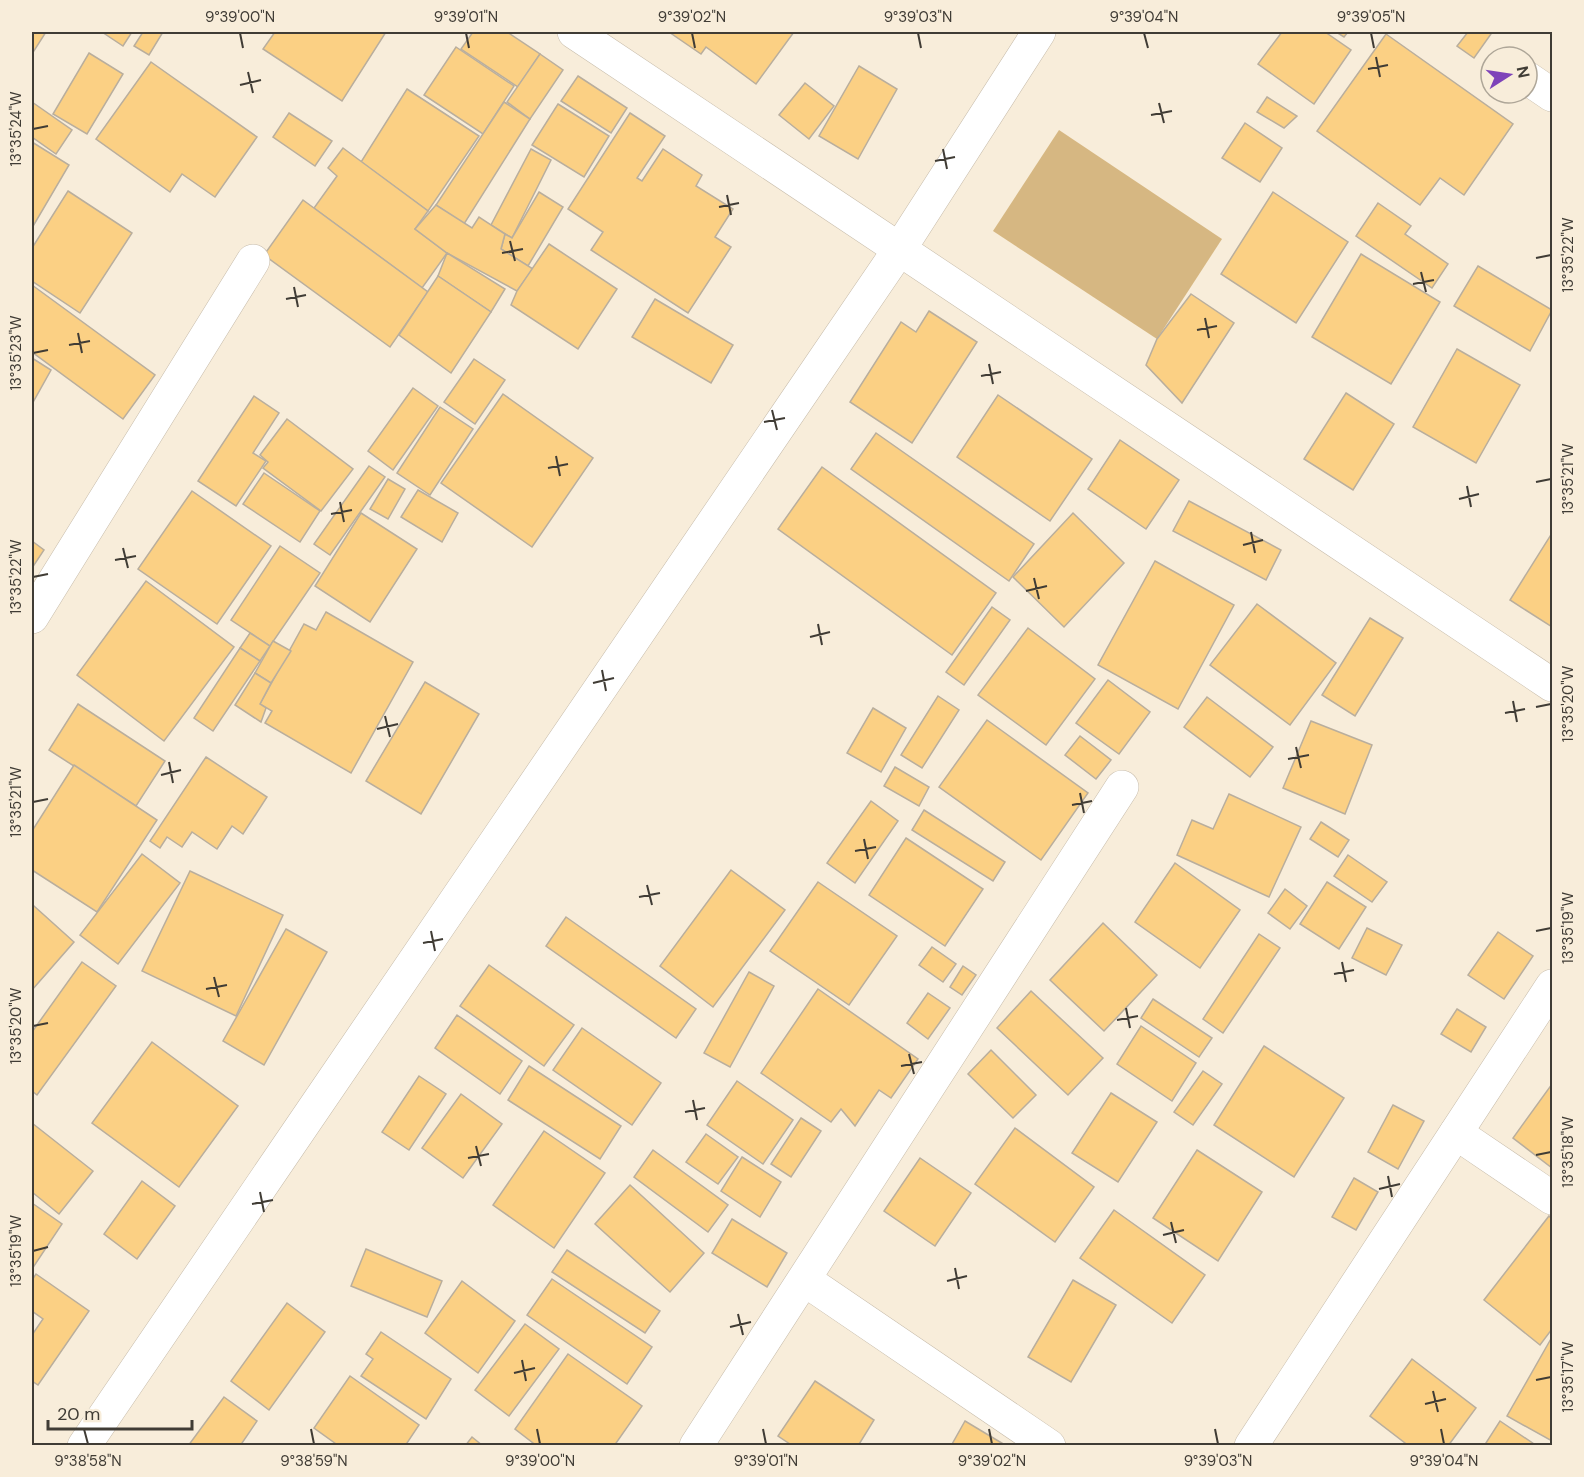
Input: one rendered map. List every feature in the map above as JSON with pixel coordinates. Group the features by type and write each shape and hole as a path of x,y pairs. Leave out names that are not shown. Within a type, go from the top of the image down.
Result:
{"street":[{"path":"574,32 1552,685"},
{"path":"84,1446 899,250 1039,32"},
{"path":"1539,86 1552,95"},
{"path":"32,617 253,261"},
{"path":"696,1446 1122,787"},
{"path":"1251,1446 1552,986"},
{"path":"1456,1133 1552,1198"},
{"path":"805,1280 1049,1446"}],"shaded area":[{"path":"1059,130 1222,239 1157,339 993,231"}],"building":[{"path":"32,32 46,32 32,54"},
{"path":"102,32 132,32 123,46"},
{"path":"143,32 163,32 149,55 134,46"},
{"path":"275,32 386,32 342,101 263,49"},
{"path":"473,32 507,32 540,54 518,87 461,49"},
{"path":"669,32 794,32 756,84 706,47 701,54"},
{"path":"1282,32 1325,32 1351,50 1314,104 1258,64"},
{"path":"1336,32 1348,32 1344,37"},
{"path":"1468,32 1491,34 1483,45 1479,45 1479,51 1474,58 1457,46"},
{"path":"1386,34 1479,100 1479,105 1486,105 1513,124 1464,195 1440,178 1420,205 1317,131"},
{"path":"456,47 514,86 483,134 424,95"},
{"path":"89,53 123,74 87,134 53,114"},
{"path":"540,54 563,70 530,119 507,102"},
{"path":"151,62 257,137 215,197 182,174 170,192 96,139"},
{"path":"859,66 897,89 858,159 819,136"},
{"path":"578,76 627,108 611,133 561,101"},
{"path":"805,83 834,106 809,139 779,115"},
{"path":"407,89 479,136 428,211 361,162"},
{"path":"1267,97 1297,116 1284,128 1257,112"},
{"path":"32,102 72,130 56,154 32,137"},
{"path":"504,102 530,119 464,224 436,205"},
{"path":"558,104 609,136 584,177 532,145"},
{"path":"289,113 332,141 315,166 273,137"},
{"path":"630,113 665,136 637,178 642,181 663,149 702,175 696,186 733,209 715,237 731,247 688,313 591,250 603,232 568,209"},
{"path":"1245,123 1282,148 1260,182 1222,158"},
{"path":"32,142 69,165 32,228"},
{"path":"343,148 428,211 415,229 447,253 422,288 314,208 337,176 328,168"},
{"path":"531,149 551,160 512,238 491,225"},
{"path":"68,191 132,233 80,313 32,281 32,248"},
{"path":"539,192 563,207 528,266 501,249 505,234 512,238"},
{"path":"1273,192 1348,242 1296,323 1221,274"},
{"path":"303,200 428,292 390,347 264,255"},
{"path":"1378,203 1411,226 1405,234 1448,264 1432,288 1356,236"},
{"path":"436,205 472,228 479,217 505,234 501,249 533,269 517,291 447,253 415,229"},
{"path":"549,244 617,289 578,349 511,305 517,291"},
{"path":"447,253 505,289 491,312 438,276"},
{"path":"1361,254 1440,302 1391,384 1312,337"},
{"path":"1478,266 1552,310 1530,351 1454,306"},
{"path":"438,276 491,312 451,373 399,335"},
{"path":"32,285 155,375 123,419 32,352"},
{"path":"1191,294 1234,323 1182,403 1146,365 1157,339"},
{"path":"655,299 733,345 711,383 632,337"},
{"path":"929,311 977,342 912,443 850,402 901,322 916,332"},
{"path":"1457,349 1520,385 1476,463 1413,427"},
{"path":"32,358 51,370 32,404"},
{"path":"474,359 505,380 475,424 444,402"},
{"path":"413,388 438,406 393,470 368,451"},
{"path":"1346,393 1394,424 1353,490 1304,459"},
{"path":"503,394 593,458 532,547 441,483"},
{"path":"998,395 1092,459 1050,521 957,457"},
{"path":"254,396 279,413 253,453 266,461 236,506 198,481"},
{"path":"440,407 473,429 430,495 397,473"},
{"path":"287,419 353,469 321,511 263,468 268,462 260,455"},
{"path":"876,433 1034,544 1009,581 851,469"},
{"path":"1120,440 1179,480 1146,529 1088,489"},
{"path":"369,466 385,477 330,555 314,544"},
{"path":"822,467 996,593 952,655 778,529"},
{"path":"264,473 320,511 300,542 243,504"},
{"path":"388,479 405,489 388,519 370,509"},
{"path":"418,490 458,513 442,542 401,517"},
{"path":"192,491 271,546 217,624 138,569"},
{"path":"1189,501 1281,550 1266,580 1173,531"},
{"path":"361,513 417,549 370,622 315,586"},
{"path":"1073,513 1124,563 1064,627 1013,577"},
{"path":"1552,533 1552,627 1510,600"},
{"path":"32,541 44,550 32,568"},
{"path":"280,546 320,573 270,646 231,620"},
{"path":"1155,561 1234,605 1178,709 1098,665"},
{"path":"146,581 234,647 164,741 77,675"},
{"path":"1257,604 1336,663 1290,725 1210,665"},
{"path":"992,607 1010,620 964,685 946,672"},
{"path":"326,612 413,662 351,773 265,723 272,711 260,704 304,624 316,630"},
{"path":"1370,618 1403,638 1355,716 1322,695"},
{"path":"1028,628 1095,679 1046,745 978,695"},
{"path":"250,633 270,646 260,661 240,648"},
{"path":"273,641 291,651 271,683 255,673"},
{"path":"240,648 260,661 213,731 194,718"},
{"path":"255,673 271,683 260,704 266,708 261,722 235,705"},
{"path":"1108,680 1150,712 1119,754 1076,723"},
{"path":"425,682 479,714 421,814 366,781"},
{"path":"938,696 959,710 922,768 901,755"},
{"path":"1207,697 1273,747 1250,777 1184,727"},
{"path":"78,704 165,761 136,806 49,750"},
{"path":"873,708 906,728 881,772 847,753"},
{"path":"987,720 1088,793 1041,860 939,787"},
{"path":"1311,721 1372,745 1345,814 1283,788"},
{"path":"1080,736 1111,760 1096,779 1065,755"},
{"path":"206,757 267,797 243,834 232,826 217,849 192,832 182,847 167,837 160,848 150,841"},
{"path":"74,765 157,820 97,912 32,870 32,831"},
{"path":"895,767 929,787 919,806 884,786"},
{"path":"1229,794 1301,827 1269,897 1177,855 1192,820 1213,829"},
{"path":"871,801 898,821 855,883 827,863"},
{"path":"924,810 1005,862 993,881 912,830"},
{"path":"1321,822 1349,840 1338,857 1310,839"},
{"path":"906,838 983,889 945,946 869,895"},
{"path":"142,854 180,883 118,964 80,935"},
{"path":"1348,855 1387,882 1372,902 1334,876"},
{"path":"1175,863 1240,910 1200,968 1135,922"},
{"path":"731,870 785,910 713,1007 660,966"},
{"path":"190,871 283,915 236,1016 142,971"},
{"path":"818,882 897,936 849,1005 770,951"},
{"path":"1327,882 1366,907 1339,949 1300,924"},
{"path":"1285,889 1307,906 1290,929 1268,913"},
{"path":"34,906 74,942 32,990 32,909"},
{"path":"566,917 696,1009 676,1038 546,946"},
{"path":"1103,923 1157,975 1104,1031 1050,980"},
{"path":"1367,928 1402,945 1386,975 1352,958"},
{"path":"286,929 327,952 264,1065 223,1041"},
{"path":"1498,932 1533,956 1504,999 1468,975"},
{"path":"1259,934 1280,948 1223,1033 1203,1019"},
{"path":"932,947 956,964 943,982 919,965"},
{"path":"82,962 116,986 37,1095 32,1091 32,1032"},
{"path":"489,965 574,1025 544,1066 460,1006"},
{"path":"963,966 976,975 962,995 950,987"},
{"path":"749,972 774,986 730,1067 704,1053"},
{"path":"818,989 918,1059 891,1098 879,1090 855,1126 841,1109 831,1122 761,1073"},
{"path":"1031,991 1103,1058 1068,1095 997,1028"},
{"path":"928,993 950,1008 928,1039 907,1023"},
{"path":"1153,999 1212,1038 1199,1057 1141,1018"},
{"path":"1457,1009 1486,1027 1471,1052 1441,1034"},
{"path":"457,1015 522,1061 500,1094 435,1048"},
{"path":"1141,1026 1196,1063 1172,1101 1117,1064"},
{"path":"582,1028 661,1083 632,1125 553,1070"},
{"path":"152,1042 238,1106 179,1187 92,1123"},
{"path":"1264,1046 1344,1098 1294,1177 1214,1125"},
{"path":"991,1050 1036,1095 1013,1118 968,1074"},
{"path":"529,1066 621,1126 600,1159 508,1100"},
{"path":"1203,1071 1222,1084 1193,1125 1174,1112"},
{"path":"419,1076 446,1094 409,1150 382,1132"},
{"path":"737,1081 793,1120 763,1164 707,1125"},
{"path":"1552,1084 1552,1168 1513,1138"},
{"path":"1111,1093 1157,1122 1118,1182 1072,1153"},
{"path":"461,1094 502,1124 463,1178 422,1148"},
{"path":"1393,1105 1424,1121 1398,1169 1368,1152"},
{"path":"801,1118 821,1131 791,1177 771,1164"},
{"path":"32,1123 93,1171 59,1214 32,1192"},
{"path":"1015,1128 1094,1187 1055,1242 975,1184"},
{"path":"544,1131 605,1173 554,1248 493,1205"},
{"path":"706,1134 738,1157 718,1184 686,1162"},
{"path":"653,1150 728,1205 708,1232 634,1177"},
{"path":"1197,1150 1262,1192 1218,1261 1153,1218"},
{"path":"742,1157 781,1182 760,1217 721,1191"},
{"path":"920,1158 971,1193 935,1246 884,1211"},
{"path":"1354,1178 1378,1192 1356,1230 1332,1217"},
{"path":"142,1181 175,1206 137,1259 104,1234"},
{"path":"630,1185 704,1253 670,1292 595,1224"},
{"path":"32,1203 62,1224 32,1269"},
{"path":"1114,1210 1205,1275 1172,1323 1080,1258"},
{"path":"1549,1216 1552,1219 1552,1329 1540,1345 1484,1300"},
{"path":"732,1219 787,1253 767,1287 712,1253"},
{"path":"366,1249 442,1281 427,1317 351,1286"},
{"path":"567,1250 660,1311 645,1333 552,1272"},
{"path":"36,1274 89,1311 38,1385 32,1381 32,1335 43,1319 32,1311 32,1280"},
{"path":"552,1279 652,1347 627,1384 527,1315"},
{"path":"1073,1280 1116,1305 1071,1382 1028,1357"},
{"path":"462,1281 515,1321 478,1373 425,1333"},
{"path":"287,1303 325,1332 269,1410 231,1381"},
{"path":"525,1324 559,1349 509,1416 475,1390"},
{"path":"381,1332 451,1379 426,1419 361,1376 373,1359 366,1354"},
{"path":"1552,1337 1552,1441 1507,1416"},
{"path":"568,1354 642,1406 614,1446 537,1446 515,1429"},
{"path":"1412,1359 1476,1408 1448,1446 1409,1446 1370,1416"},
{"path":"350,1376 419,1425 405,1446 339,1446 314,1428"},
{"path":"815,1381 874,1420 858,1446 793,1446 778,1436"},
{"path":"224,1397 257,1421 240,1446 188,1446"},
{"path":"965,1421 1005,1445 951,1446"},
{"path":"1500,1421 1537,1446 1484,1446"},
{"path":"472,1437 483,1446 465,1446"}]}
